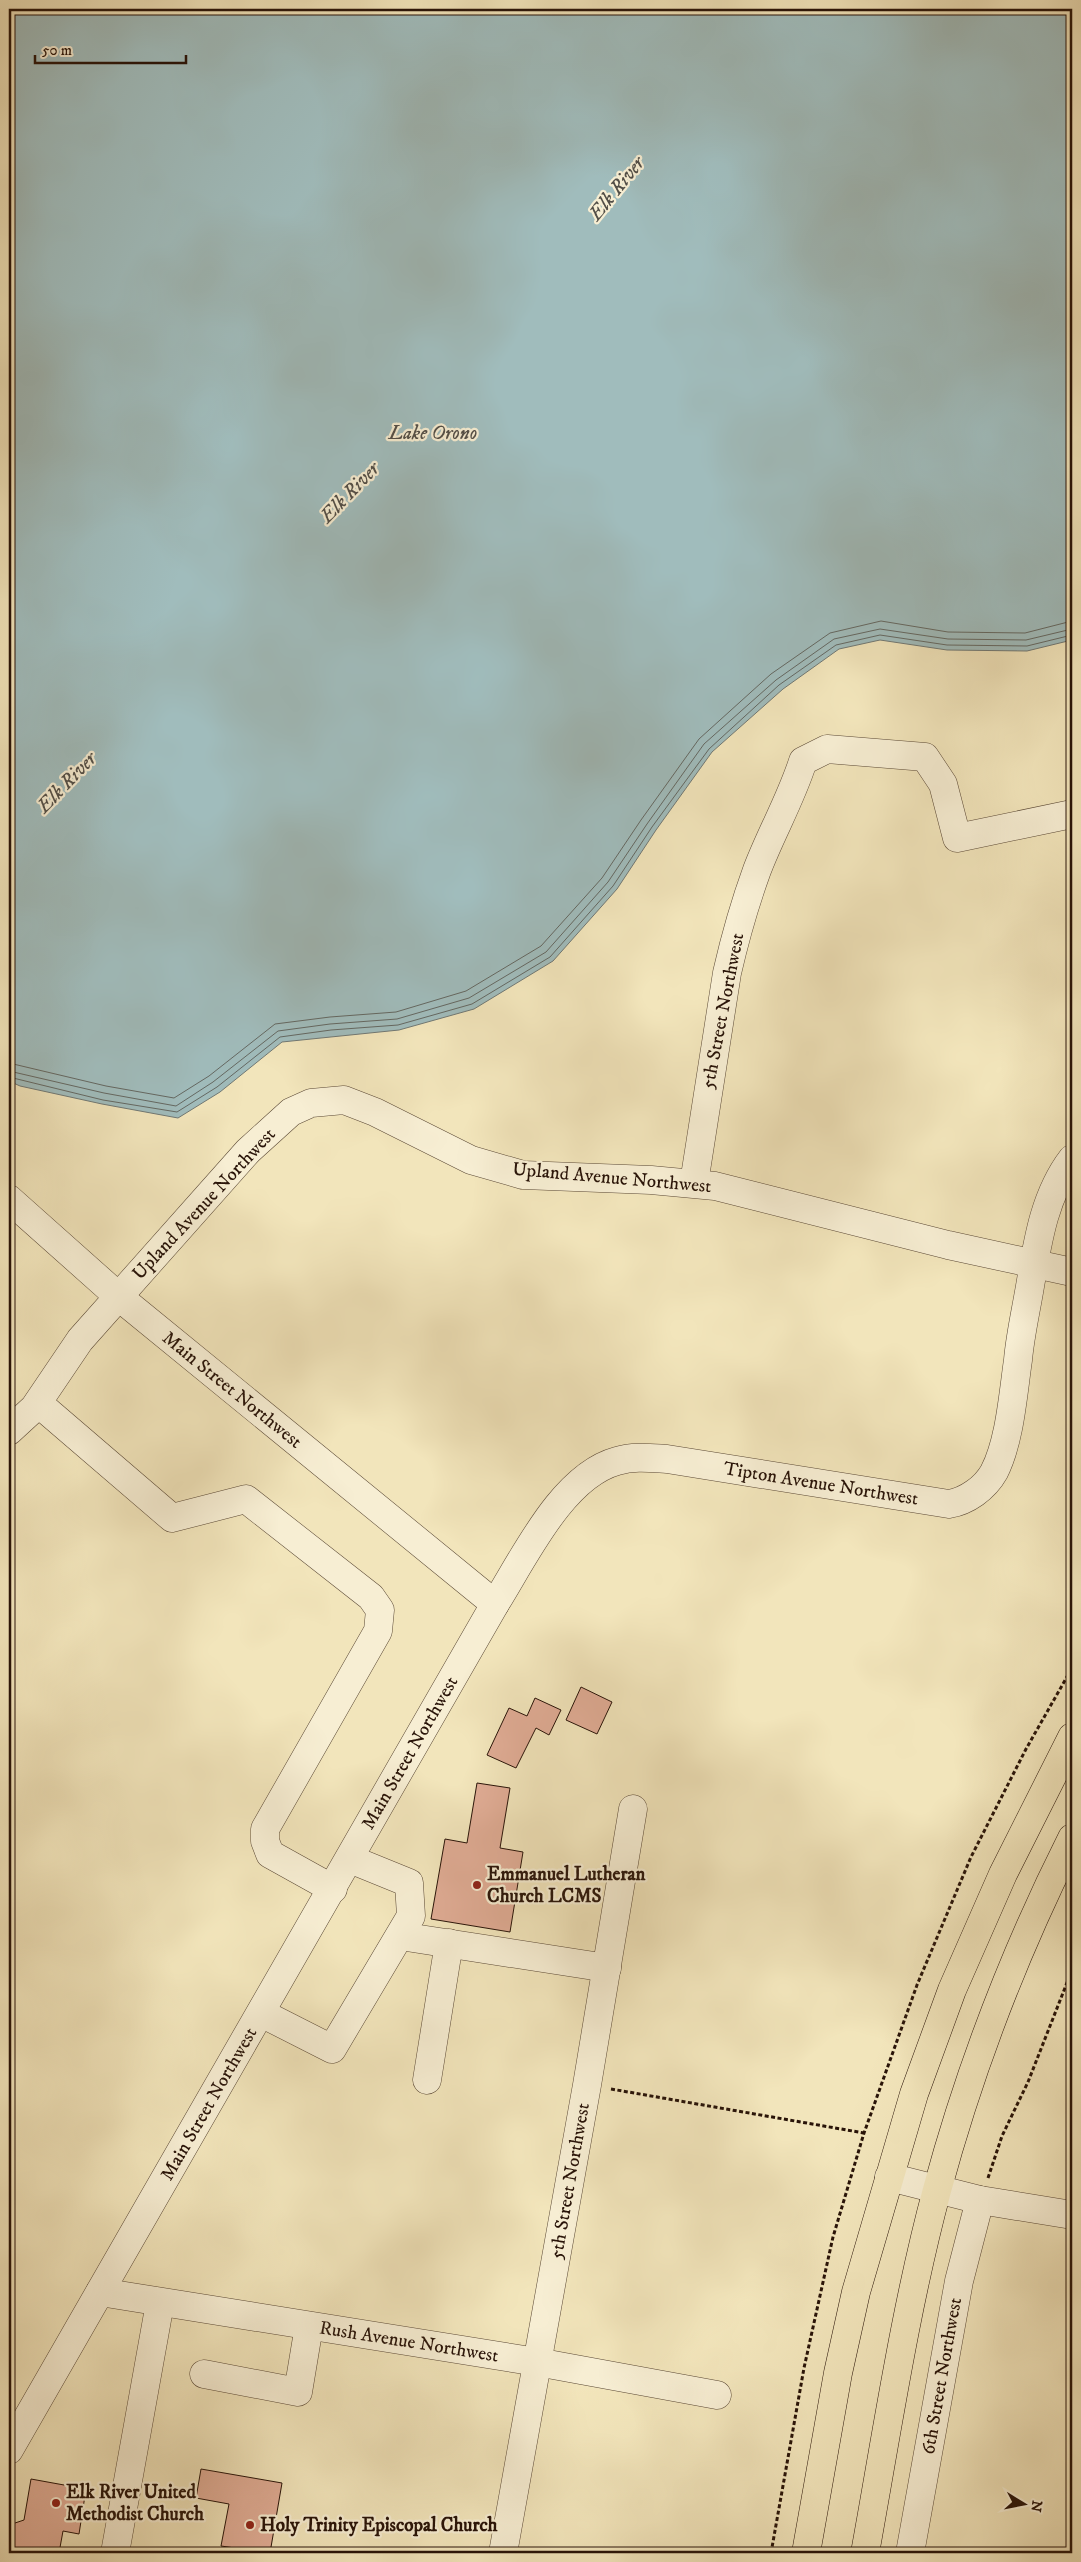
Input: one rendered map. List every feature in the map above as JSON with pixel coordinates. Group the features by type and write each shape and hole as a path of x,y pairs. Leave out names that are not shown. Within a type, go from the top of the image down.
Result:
{"highway":[{"path":"806,2553 850,2319 914,2094 952,1990 1002,1874 1072,1737"},
{"path":"865,2553 909,2306 937,2190 980,2052 1014,1960 1072,1838"}],"street":[{"name":"5th Street Northwest","path":"694,1183 727,973 734,942 757,870 795,789 803,761 826,749 925,758 943,784 957,838 1072,814"},
{"name":"Upland Avenue Northwest","path":"9,1431 38,1403 80,1340 248,1151 291,1112 311,1103 344,1100 375,1112 471,1160 523,1175 694,1183 746,1192 938,1243 1072,1272"},
{"name":"Tipton Avenue Northwest","path":"495,1604 564,1498 579,1481 596,1469 618,1460 640,1457 667,1459 949,1504 964,1501 993,1473 1000,1454 1013,1398 1034,1265 1048,1205 1057,1181 1072,1159"},
{"name":"Main Street Northwest","path":"9,2450 495,1604 13,1212"},
{"path":"38,1403 172,1518 246,1499 371,1597 380,1610 378,1631 265,1829 264,1840 270,1854 333,1889"},
{"name":"5th Street Northwest","path":"504,2553 587,2085 633,1809"},
{"path":"261,2013 332,2049 400,1936 411,1916 409,1883 350,1858"},
{"path":"400,1936 606,1968"},
{"path":"427,2080 449,1943"},
{"path":"889,2177 980,2200 1072,2215"},
{"name":"6th Street Northwest","path":"910,2553 960,2281 980,2200"},
{"name":"Rush Avenue Northwest","path":"100,2292 537,2362 718,2395"},
{"path":"115,2553 160,2303"},
{"path":"204,2374 298,2392 309,2326"}],"path":[{"path":"980,2200 1002,2136 1028,2082 1072,1970"},
{"path":"587,2085 864,2133"}],"water":[{"name":"Lake Orono","path":"9,9 1072,9 1072,640 1027,651 947,650 880,640 839,649 783,689 712,752 656,830 617,889 553,961 474,1009 399,1030 282,1042 220,1092 178,1118 102,1104 20,1086 9,1081"}],"building":[{"path":"581,1687 612,1702 597,1734 566,1720"},
{"path":"535,1698 561,1710 549,1735 536,1728 516,1768 487,1755 509,1708 527,1716"},
{"name":"Emmanuel Lutheran Church LCMS","path":"477,1783 510,1788 500,1848 523,1852 510,1932 431,1919 445,1839 467,1843"},
{"name":"Holy Trinity Episcopal Church","path":"201,2469 282,2483 270,2553 221,2546 229,2504 196,2498"},
{"name":"Elk River United Methodist Church","path":"31,2479 86,2489 79,2534 63,2531 59,2553 9,2553 9,2525 24,2520"}],"place":[{"name":"Emmanuel Lutheran Church LCMS","path":"477,1885"},
{"name":"Elk River United Methodist Church","path":"56,2503"},
{"name":"Holy Trinity Episcopal Church","path":"250,2525"}],"water label":[{"name":"Elk River","path":"617,189"},
{"name":"Elk River","path":"350,493"},
{"name":"Elk River","path":"67,783"}]}
